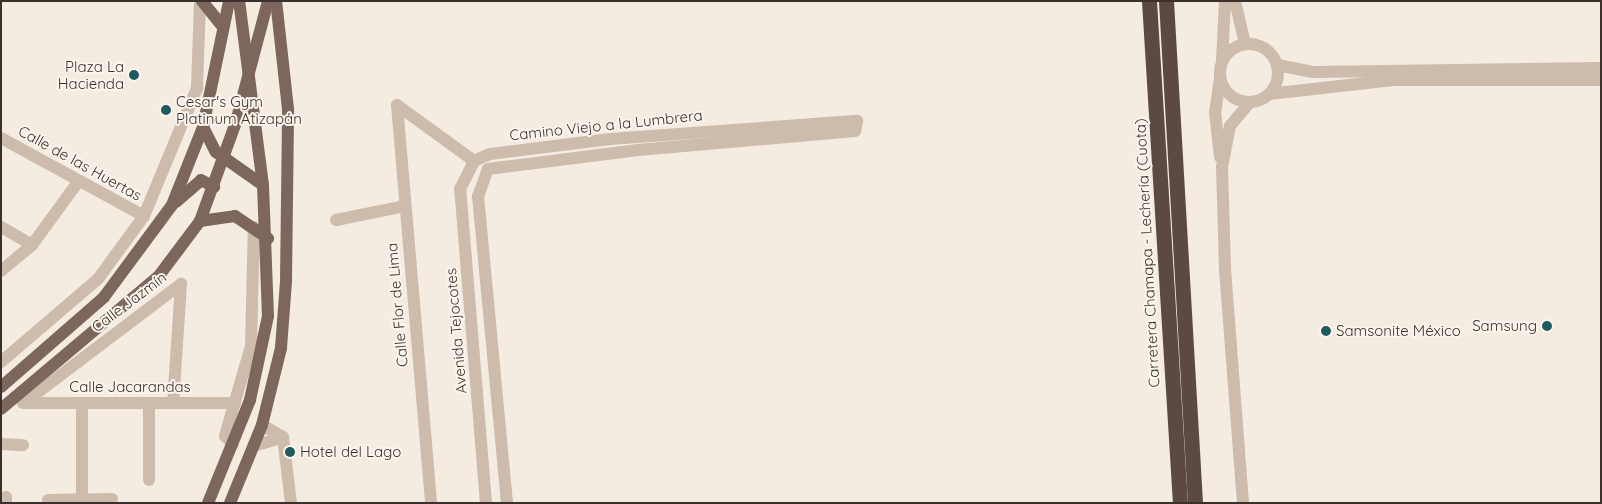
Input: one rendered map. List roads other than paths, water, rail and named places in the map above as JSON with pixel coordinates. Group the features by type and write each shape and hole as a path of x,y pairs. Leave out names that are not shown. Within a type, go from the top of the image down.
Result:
{"highway":[{"name":"Carretera Chamapa - Lechería (Cuota)","path":"1149,1 1180,503"},
{"path":"1166,1 1195,503"}],"main road":[{"path":"201,1 222,26"},
{"path":"172,205 203,127 222,26 229,1"},
{"path":"208,503 250,400 266,337 268,238 249,66 239,1"},
{"path":"3,407 21,399 158,277 200,222 223,158 268,1"},
{"path":"230,503 262,425 277,370 286,281 288,109 276,1"},
{"path":"203,127 223,158 263,184"},
{"path":"1,387 104,297 172,205 201,180 214,187"},
{"path":"200,222 235,216 268,238"}],"street":[{"path":"1,362 98,279 144,216 197,88 201,1"},
{"path":"1225,1 1221,69 1215,112 1222,167 1225,268 1243,503"},
{"path":"1236,1 1245,44"},
{"path":"1250,102 1233,97 1221,69 1230,51 1245,44 1264,48 1277,65 1277,80 1269,94"},
{"path":"1277,65 1314,72 1601,68"},
{"path":"1222,167 1230,126 1250,102 1269,94 1393,80 1601,80"},
{"name":"Calle Flor de Lima","path":"431,503 397,105 474,161"},
{"name":"Camino Viejo a la Lumbrera","path":"474,161 490,154 610,139 839,124 858,121 857,130 494,165 483,176 478,196 508,503"},
{"name":"Calle de las Huertas","path":"1,138 78,182 144,216"},
{"name":"Avenida Tejocotes","path":"474,161 460,189 486,503"},
{"path":"1,271 32,244 78,182"},
{"path":"336,220 405,206"},
{"path":"1,227 32,244"},
{"path":"233,444 225,436 251,346 254,227"},
{"name":"Calle Jazmín","path":"21,399 181,284 173,403"},
{"name":"Calle Jacarandas","path":"21,399 82,405 235,403"},
{"path":"149,403 149,480"},
{"path":"82,405 82,497"},
{"path":"262,425 283,437"},
{"path":"254,446 283,437"},
{"path":"283,437 291,503"},
{"path":"1,444 23,446"},
{"path":"48,500 82,497 112,500"}],"place":[{"name":"Plaza La Hacienda","path":"134,75"},
{"name":"Cesar's Gym Platinum Atizapán","path":"166,110"},
{"name":"Samsung","path":"1547,326"},
{"name":"Samsonite México","path":"1326,331"},
{"name":"Hotel del Lago","path":"290,452"}]}
